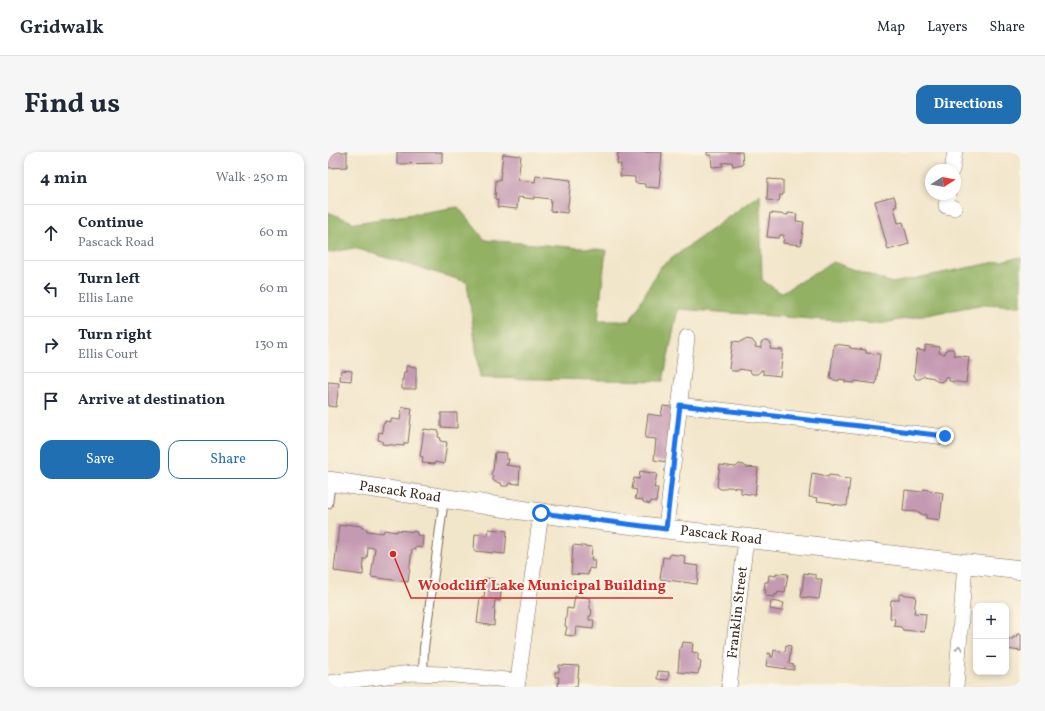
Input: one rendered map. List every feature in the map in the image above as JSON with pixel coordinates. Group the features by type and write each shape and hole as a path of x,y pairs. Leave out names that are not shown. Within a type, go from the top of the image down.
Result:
{"street":[{"path":"953,164 955,152"},
{"path":"947,200 946,206 954,208"},
{"path":"666,529 687,337"},
{"path":"680,405 945,436"},
{"name":"Pascack Road","path":"330,482 541,513 666,529 1021,570"},
{"path":"328,683 412,673 443,674 518,684 541,513"},
{"name":"Franklin Street","path":"730,687 746,538"},
{"path":"956,687 965,564"}],"lane":[{"path":"328,504 330,482"},
{"path":"423,674 424,648 444,499"}],"green space":[{"path":"760,194 762,280 781,293 833,262 892,283 1021,257 1021,306 984,304 879,324 678,309 663,381 480,378 467,282 354,248 328,253 328,212 355,223 458,207 485,240 606,250 598,321 630,321 660,267"}],"building":[{"path":"328,152 347,152 347,167 328,168"},
{"path":"397,152 442,152 442,163 397,164"},
{"path":"618,152 662,152 659,188 645,187 645,184 635,183 635,177 620,176 621,164 617,164"},
{"path":"707,152 742,152 743,164 733,166 732,162 722,163 723,166 712,167 711,155 707,155"},
{"path":"503,154 521,156 518,180 535,182 536,176 571,180 567,213 550,211 551,199 534,197 534,199 518,197 517,209 497,207 498,200 495,199 496,180 500,180"},
{"path":"768,179 783,180 783,195 780,195 779,201 767,200"},
{"path":"894,196 897,206 894,207 898,223 903,222 909,244 888,250 875,201"},
{"path":"770,213 788,215 788,213 797,214 796,221 804,222 801,245 783,243 784,235 780,235 779,238 767,237"},
{"path":"745,339 752,340 756,345 755,347 761,348 761,343 768,341 771,344 770,349 783,350 780,376 763,374 763,370 757,374 752,374 750,371 740,369 737,371 732,371 729,368 733,341 741,342"},
{"path":"834,344 866,350 866,353 880,354 876,384 855,381 854,383 845,382 845,380 839,379 839,381 830,379"},
{"path":"925,345 940,347 939,353 945,354 945,351 948,349 953,349 954,355 969,357 966,383 949,381 949,378 945,377 945,379 941,382 936,381 934,378 924,376 920,379 916,379 914,375 917,350 925,351"},
{"path":"406,366 416,367 416,389 402,389 402,379 404,372 406,372"},
{"path":"341,370 352,371 351,381 340,380"},
{"path":"328,382 339,383 336,407 328,406"},
{"path":"663,406 672,407 668,462 654,460 656,439 645,438 648,414 661,416"},
{"path":"402,407 412,408 408,443 404,443 404,446 382,444 382,441 378,440 379,432 383,433 383,424 385,421 391,422 391,419 400,420"},
{"path":"441,413 457,413 457,428 441,427"},
{"path":"424,429 439,431 438,437 441,438 440,441 447,442 444,464 435,462 435,464 422,463 423,457 420,456"},
{"path":"495,452 507,453 506,459 509,459 508,464 506,465 520,467 519,484 509,483 508,486 502,486 501,483 493,480 491,475"},
{"path":"739,464 746,467 758,468 755,495 741,493 741,488 727,487 720,489 717,486 720,465 736,467"},
{"path":"640,471 657,474 654,488 658,488 656,502 651,501 650,504 643,502 643,500 635,499 637,490 632,489 634,478 639,479"},
{"path":"812,473 828,477 829,475 838,476 838,478 850,479 847,506 817,501 818,498 809,497"},
{"path":"924,489 943,493 940,520 926,518 926,514 922,515 921,513 918,513 919,512 903,511 905,490 922,492"},
{"path":"345,524 362,526 362,528 367,529 367,531 383,533 384,530 397,532 397,530 417,532 417,535 423,536 422,548 415,547 415,550 412,549 408,582 371,577 375,548 368,547 367,559 364,559 363,575 334,571 339,525 345,526"},
{"path":"489,529 507,531 505,554 474,551 475,534 488,535"},
{"path":"573,545 592,547 591,560 595,560 594,569 589,568 588,575 571,574"},
{"path":"670,554 685,556 684,564 699,566 697,584 660,579 663,557 669,558"},
{"path":"776,573 788,574 785,593 778,592 777,595 775,594 775,597 765,596 765,582 768,582 769,575 776,576"},
{"path":"804,573 816,575 816,579 822,579 819,599 801,597"},
{"path":"484,578 494,579 493,584 502,585 500,601 495,600 494,626 477,623 480,598 484,598"},
{"path":"899,594 916,596 914,613 926,614 924,632 903,630 901,627 894,626 895,619 890,618 891,600 899,600"},
{"path":"575,596 590,598 590,609 592,610 589,620 594,620 593,629 576,627 575,636 565,635 567,627 565,626 567,608 573,609"},
{"path":"771,601 784,603 782,611 770,609"},
{"path":"1017,634 1021,634 1021,651 1009,649 1009,639 1016,637"},
{"path":"683,642 693,643 692,652 698,653 698,660 701,661 698,674 678,672 680,647 682,647"},
{"path":"786,645 791,646 789,664 794,665 794,670 766,666 768,653 771,654 771,657 773,657 774,650 785,652"},
{"path":"559,665 579,666 577,687 558,687 559,677 555,677 555,672 559,672"},
{"path":"658,671 669,672 668,680 657,679"}],"place":[{"name":"Woodcliff Lake Municipal Building","path":"393,554"}],"route":[{"path":"541,513 666,529 680,405 945,436"}]}
